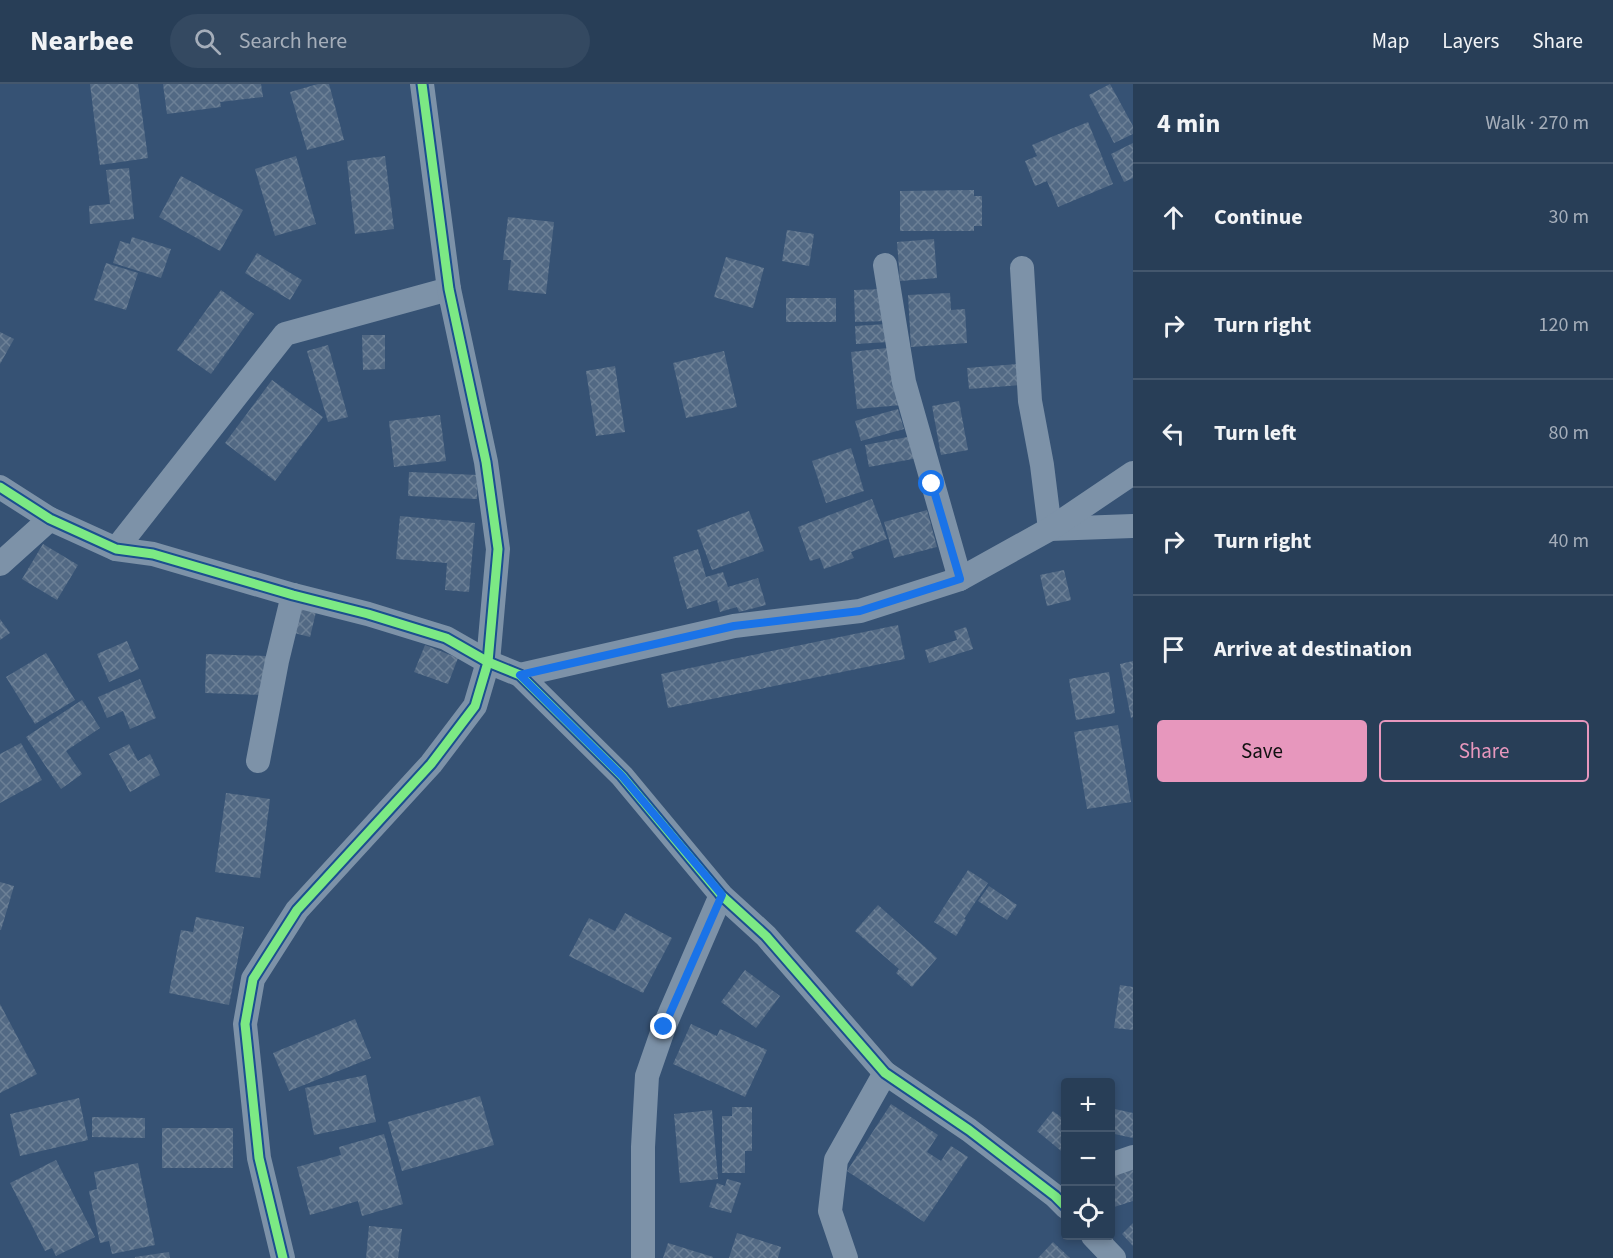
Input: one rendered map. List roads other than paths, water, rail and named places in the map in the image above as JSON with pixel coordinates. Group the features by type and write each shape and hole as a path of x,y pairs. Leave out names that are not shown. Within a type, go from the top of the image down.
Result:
{"street":[{"path":"284,1258 259,1158 245,1024 253,979 297,910 430,764 475,705 488,662 498,549 486,462 449,289 422,84"},
{"path":"885,265 904,382 960,579"},
{"path":"1022,268 1030,401 1042,465 1050,529"},
{"path":"116,549 285,334 449,289"},
{"path":"520,675 734,626 860,611 960,579 1050,529 1133,473"},
{"path":"0,487 50,519 116,549 153,554 446,638 488,662 520,675 622,776 722,895 766,936 885,1073 1061,1196"},
{"path":"0,564 50,519"},
{"path":"1050,529 1133,526"},
{"path":"258,761 276,661 293,595"},
{"path":"643,1258 643,1147 647,1076 664,1027 722,895"},
{"path":"846,1258 831,1211 836,1160 885,1073"},
{"path":"1115,1163 1133,1157"},
{"path":"1096,1240 1114,1258"}]}
